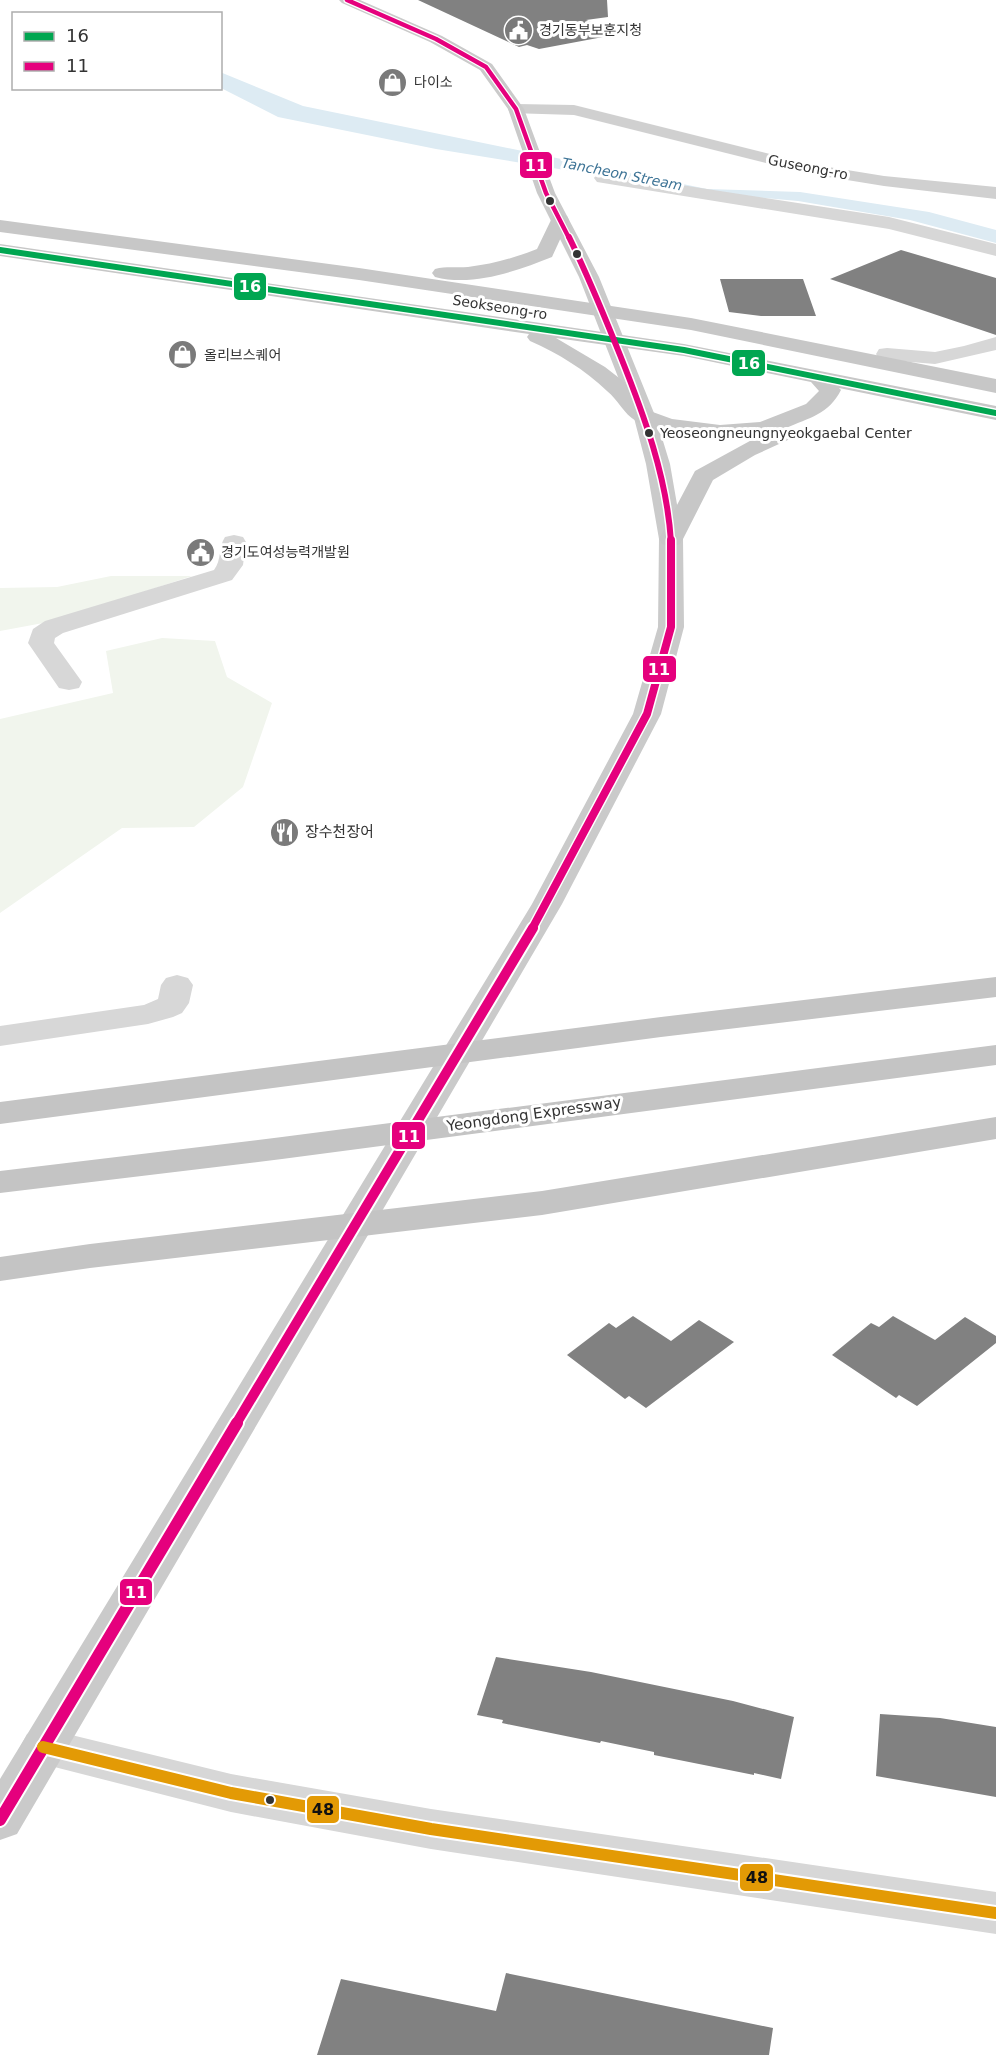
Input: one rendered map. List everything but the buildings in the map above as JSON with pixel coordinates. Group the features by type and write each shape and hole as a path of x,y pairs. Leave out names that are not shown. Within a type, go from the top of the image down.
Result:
{"highway":[{"path":"0,219 423,273 596,299 996,376"},
{"path":"423,273 465,273 509,267 545,253 560,220"},
{"name":"Seokseong-ro","path":"0,226 352,279 668,333 996,398"},
{"name":"Seokseong-ro","path":"0,238 352,279"},
{"path":"0,250 684,350 758,365 815,362 915,396 996,413"},
{"path":"364,303 407,299 434,290 443,284 423,273"},
{"path":"457,317 503,326 540,338 568,351 614,386 645,418 680,428 713,431 759,430 803,414 825,402 830,390 815,362"},
{"path":"758,365 742,353 741,342 760,335 791,336"},
{"name":"Seokseong-ro","path":"815,362 996,386"},
{"path":"671,539 703,476 747,450 839,409 883,396 915,396"},
{"path":"0,1113 661,1027 996,987"},
{"name":"Yeongdong Expressway","path":"0,1182 282,1148 996,1055"},
{"path":"0,1269 542,1203 996,1128"}],"main road":[{"path":"0,1820 547,904 647,714 671,627 671,539 658,464 645,418 589,278 546,193 518,115 486,67 436,39 346,0"},
{"name":"Guseong-ro","path":"518,115 574,110 810,169 884,181 996,193"}],"street":[{"path":"603,178 889,223 996,250"},
{"path":"887,354 935,358 968,352 996,343"},
{"path":"69,682 41,642 42,635 54,627 223,575 231,565 234,542"},
{"path":"0,1036 148,1014 172,1006 176,1001 177,985"},
{"path":"43,1747 231,1793 431,1829 996,1913"}],"shaded area":[{"path":"111,576 192,576 54,621 0,631 0,588 57,587"},
{"path":"162,638 215,641 227,677 272,703 243,787 194,827 122,828 0,913 0,719 113,693 106,651"}],"water":[{"name":"Tancheon Stream","path":"222,73 303,106 707,189 800,192 929,212 996,230 996,243 910,220 798,201 707,193 436,149 278,117 222,89"}],"transit line":[{"name":"11","path":"0,1820 547,904 647,714 671,627 671,539 658,464 645,418 589,277 546,193 516,109 486,67 436,39 347,0"},
{"name":"16","path":"0,250 684,350 996,413"},
{"name":"48","path":"43,1747 231,1793 431,1829 996,1913"}],"place":[{"name":"경기동부보훈지청","path":"518,30"},
{"name":"다이소","path":"393,82"},
{"name":"올리브스퀘어","path":"183,355"},
{"name":"Yeoseongneungnyeokgaebal Center","path":"649,433"},
{"name":"경기도여성능력개발원","path":"200,552"},
{"name":"장수천장어","path":"284,832"}]}
